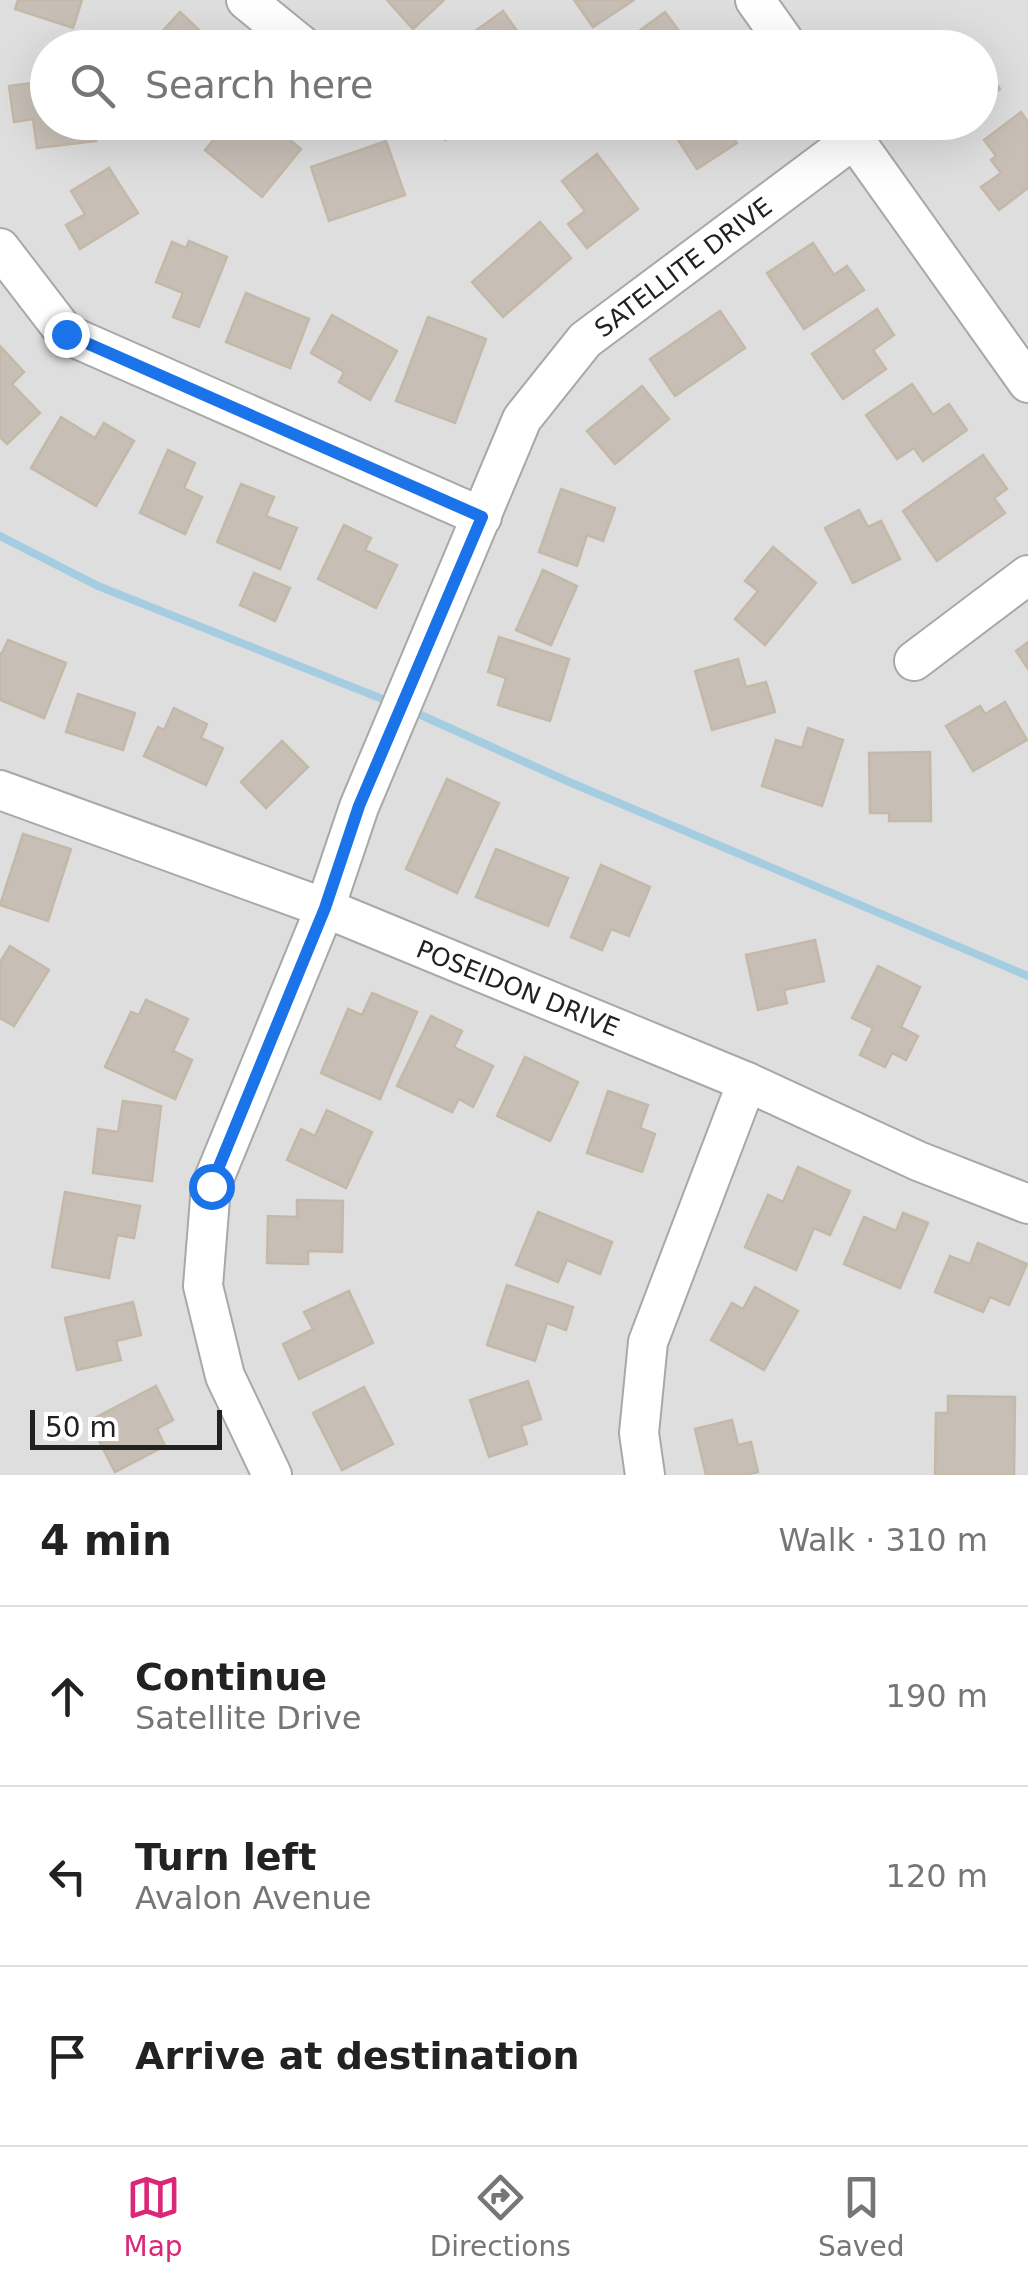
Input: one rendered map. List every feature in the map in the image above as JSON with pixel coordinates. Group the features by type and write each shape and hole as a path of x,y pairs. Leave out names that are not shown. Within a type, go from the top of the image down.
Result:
{"street":[{"path":"246,0 283,30"},
{"path":"755,0 776,30"},
{"name":"SATELLITE DRIVE","path":"272,1475 225,1376 202,1286 211,1186 325,908 359,806 522,419 585,340 835,140"},
{"path":"855,140 1028,384"},
{"path":"0,248 66,334 482,517"},
{"path":"914,661 1028,575"},
{"name":"POSEIDON DRIVE","path":"0,790 325,908 747,1082 918,1162 1028,1204"},
{"path":"645,1475 639,1432 648,1342 747,1082"}],"shaded area":[{"path":"0,0 1028,0 1028,1475 0,1475"}],"building":[{"path":"18,0 82,0 73,28 15,9"},
{"path":"387,0 444,0 413,29"},
{"path":"574,0 634,0 593,27"},
{"path":"503,11 516,30 477,30"},
{"path":"180,12 199,30 164,30"},
{"path":"665,12 678,30 640,30"},
{"path":"30,83 30,119 14,122 9,86"},
{"path":"1021,112 1028,122 1028,188 999,210 981,187 1001,173 991,160 996,156 984,140 998,140 998,129"},
{"path":"36,140 96,140 96,141 37,148"},
{"path":"213,140 290,140 301,149 262,197 205,150"},
{"path":"678,140 735,140 737,143 697,169"},
{"path":"386,141 405,195 329,221 311,167"},
{"path":"597,154 638,209 587,248 568,224 585,211 562,181"},
{"path":"109,168 138,213 80,249 66,225 85,214 71,191"},
{"path":"540,222 571,258 503,317 472,282"},
{"path":"189,241 227,257 199,327 173,317 183,293 156,282 172,242 186,248"},
{"path":"813,243 834,275 847,266 864,290 804,329 767,273"},
{"path":"246,293 309,319 290,368 226,342"},
{"path":"877,309 894,335 873,350 886,369 843,399 812,354"},
{"path":"720,311 745,348 675,396 650,359"},
{"path":"332,315 397,351 370,400 339,382 344,372 311,353"},
{"path":"428,317 486,339 455,423 396,401"},
{"path":"0,346 24,372 12,384 40,413 7,444 0,437"},
{"path":"912,384 933,415 949,404 967,430 923,461 914,448 897,459 866,415"},
{"path":"642,386 669,419 615,464 587,431"},
{"path":"61,417 95,438 104,423 134,441 96,506 31,468"},
{"path":"168,450 195,463 184,488 202,497 185,534 140,513"},
{"path":"983,455 1007,489 994,498 1005,513 937,561 903,511"},
{"path":"241,484 274,497 266,516 297,528 280,569 217,542"},
{"path":"561,489 615,508 603,541 587,535 577,566 539,552"},
{"path":"859,510 868,527 881,521 900,559 853,583 825,528"},
{"path":"344,525 371,538 365,550 397,565 376,608 318,579"},
{"path":"773,547 816,583 765,645 735,619 758,591 745,581"},
{"path":"543,570 577,586 551,645 516,630"},
{"path":"254,573 290,588 275,621 240,605"},
{"path":"499,637 569,659 550,721 498,705 506,678 488,672"},
{"path":"8,640 66,663 44,718 0,700 0,653"},
{"path":"1028,642 1028,669 1016,651"},
{"path":"738,659 746,687 766,682 775,712 712,730 695,671"},
{"path":"78,694 135,713 123,750 66,732"},
{"path":"1005,702 1027,740 973,771 946,726 980,706 985,714"},
{"path":"174,708 207,724 201,738 223,748 206,785 144,756 158,727 164,730"},
{"path":"808,728 843,740 822,806 762,786 776,740 802,748"},
{"path":"282,741 308,767 266,808 241,782"},
{"path":"930,752 931,821 889,821 889,813 870,813 869,753"},
{"path":"447,779 499,803 457,893 406,869"},
{"path":"23,834 71,849 48,921 0,905"},
{"path":"496,849 568,878 548,926 476,897"},
{"path":"601,865 650,887 629,936 611,929 602,950 571,937"},
{"path":"815,940 824,981 784,990 787,1003 758,1010 746,955"},
{"path":"10,946 49,970 14,1026 0,1018 0,962"},
{"path":"878,966 920,987 901,1027 918,1036 906,1060 892,1053 885,1067 860,1055 873,1028 852,1018"},
{"path":"372,993 417,1012 380,1099 321,1073 348,1009 362,1015"},
{"path":"146,1000 188,1019 173,1051 192,1060 175,1099 105,1067 131,1012 139,1015"},
{"path":"431,1016 462,1031 454,1047 493,1066 473,1107 459,1099 452,1112 397,1086"},
{"path":"525,1057 578,1082 550,1141 497,1116"},
{"path":"608,1091 648,1105 640,1128 655,1134 642,1172 587,1153"},
{"path":"123,1101 161,1106 152,1181 93,1173 98,1129 118,1132"},
{"path":"327,1110 372,1132 346,1188 287,1160 301,1129 315,1136"},
{"path":"798,1167 850,1191 830,1235 814,1228 796,1270 745,1247 768,1195 783,1202"},
{"path":"65,1192 140,1206 134,1238 117,1235 109,1278 52,1267"},
{"path":"297,1200 343,1201 342,1252 308,1251 308,1264 267,1263 268,1216 297,1217"},
{"path":"538,1212 612,1242 600,1274 567,1260 558,1282 516,1265"},
{"path":"903,1213 928,1223 900,1288 844,1264 864,1217 896,1231"},
{"path":"978,1243 1027,1264 1009,1305 990,1297 983,1312 935,1292 950,1256 970,1264"},
{"path":"507,1285 573,1307 566,1330 547,1323 535,1361 487,1345"},
{"path":"755,1287 798,1311 764,1370 711,1340 732,1303 743,1309"},
{"path":"349,1291 373,1343 299,1379 283,1344 313,1329 304,1312"},
{"path":"133,1302 141,1335 116,1341 121,1360 77,1370 65,1318"},
{"path":"528,1381 541,1419 521,1426 527,1444 489,1457 470,1400"},
{"path":"156,1386 173,1420 157,1429 165,1446 115,1472 89,1421"},
{"path":"364,1387 393,1444 342,1470 313,1413"},
{"path":"948,1396 1015,1397 1014,1475 935,1475 936,1413 948,1413"},
{"path":"732,1420 738,1445 751,1442 758,1472 706,1475 695,1429"}],"waterway":[{"path":"0,536 98,586 390,702"},
{"path":"412,711 567,781 1028,976"}],"route":[{"path":"66,334 482,517 359,806 325,908 211,1186"}]}
